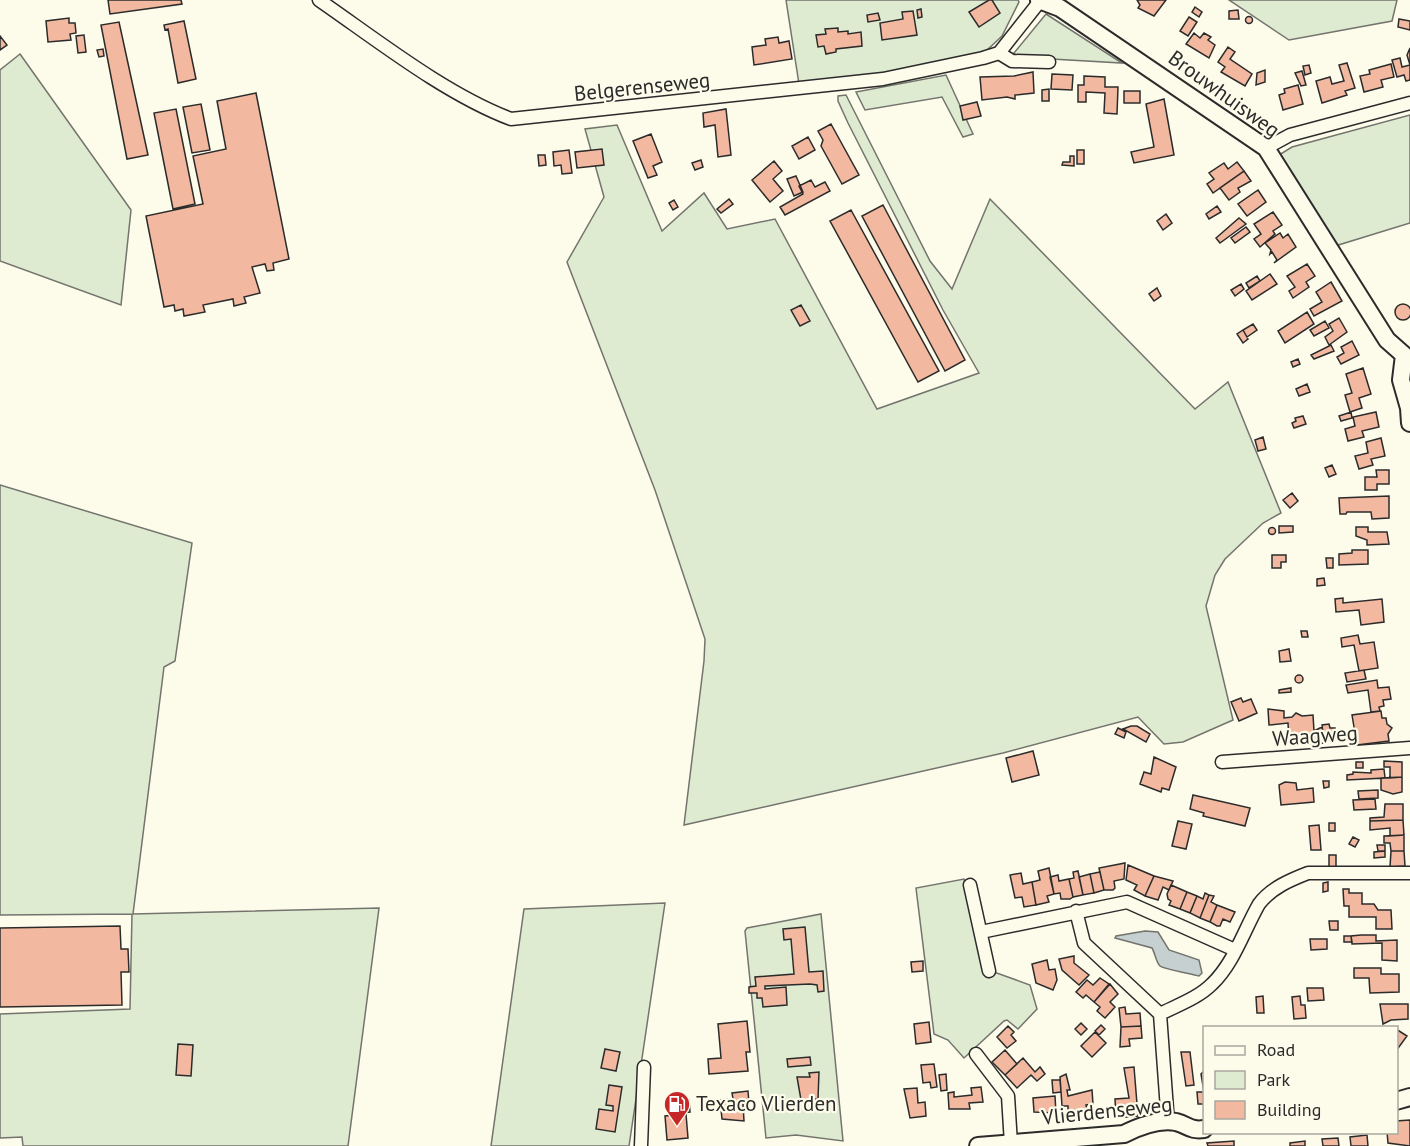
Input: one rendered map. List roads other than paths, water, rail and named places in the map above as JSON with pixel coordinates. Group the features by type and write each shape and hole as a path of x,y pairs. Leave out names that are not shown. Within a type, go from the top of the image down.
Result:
{"street":[{"name":"Belgerenseweg","path":"318,0 403,58 487,110 511,119 883,79 999,53 1012,61 1049,62"},
{"path":"999,53 1039,0"},
{"name":"Brouwhuisweg","path":"1039,0 1069,14 1266,148 1387,340 1407,353"},
{"path":"1266,148 1290,135 1410,103"},
{"path":"1407,353 1401,380 1409,408 1410,423"},
{"name":"Waagweg","path":"1222,762 1410,748"},
{"path":"1160,1014 1201,994 1212,984 1223,971 1266,896 1292,879 1308,873 1410,873"},
{"path":"970,885 989,970"},
{"path":"981,932 1127,902 1234,950"},
{"path":"1076,911 1084,943 1160,1014 1168,1123"},
{"path":"976,1054 1008,1096 1011,1144"},
{"path":"641,1146 644,1067"},
{"name":"Vlierdenseweg","path":"978,1146 1049,1143 1124,1134 1140,1126 1177,1122 1192,1130 1203,1129"}],"place":[{"name":"Texaco Vlierden","path":"677,1127"}]}
